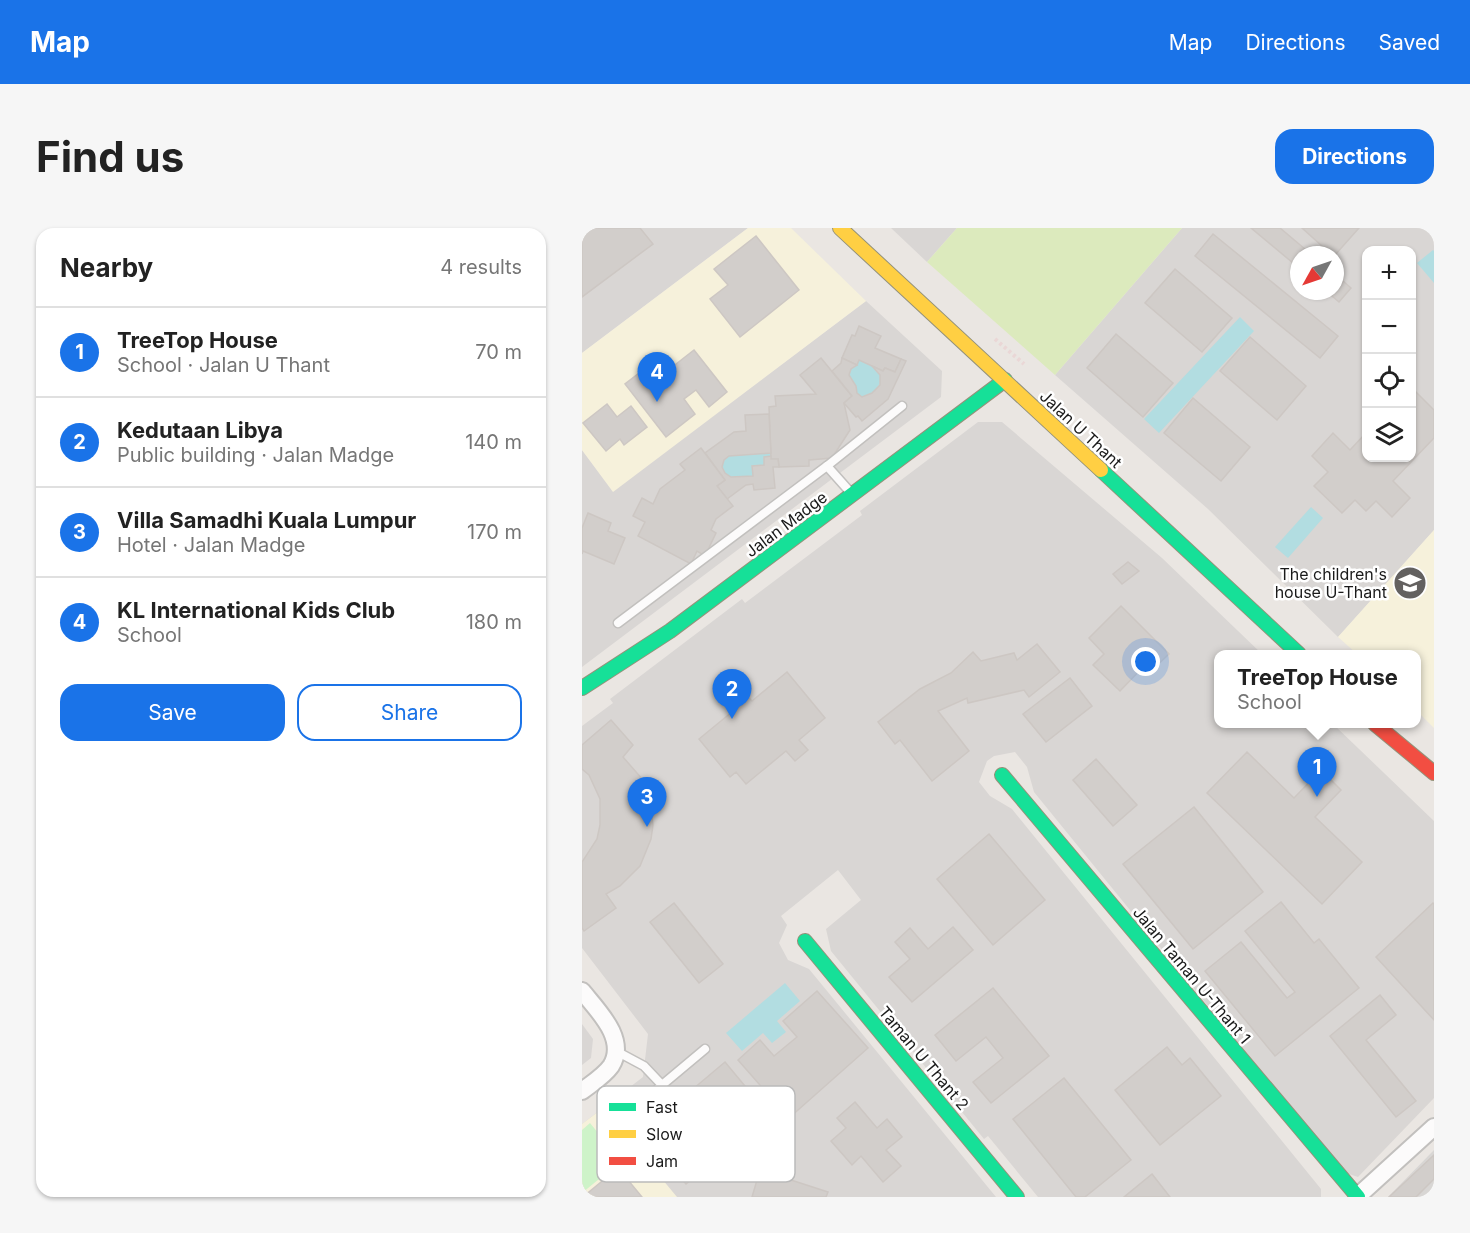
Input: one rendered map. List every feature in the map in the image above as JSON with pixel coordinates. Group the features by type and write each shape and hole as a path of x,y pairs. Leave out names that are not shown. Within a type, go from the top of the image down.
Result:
{"street":[{"name":"Jalan U Thant","path":"840,228 1295,650"},
{"name":"Jalan Madge","path":"582,688 670,631 1005,380"},
{"path":"1381,728 1434,773"},
{"name":"Jalan Taman U-Thant 1","path":"1002,775 1357,1197"},
{"name":"Taman U Thant 2","path":"805,941 1017,1197"},
{"path":"582,991 609,1025 615,1038 616,1051 612,1065 582,1091"},
{"path":"1357,1197 1434,1127"}],"lane":[{"path":"618,623 827,466 902,406"},
{"path":"827,466 853,495"},
{"path":"616,1051 644,1066 662,1085 705,1049"}],"path":[{"path":"995,339 1024,364"}],"shaded area":[{"path":"582,228 748,228 582,353"},
{"path":"748,228 791,228 866,301 613,492 582,450 582,353"},
{"path":"891,228 957,228 927,262"},
{"path":"1182,228 1434,228 1434,530 1338,637 1208,509 1055,375"},
{"path":"866,301 942,371 941,397 582,667 582,450 613,491"},
{"path":"978,422 1002,422 1162,558 1258,650 1214,650 1214,728 1337,728 1434,821 1434,1098 1358,1177 1343,1172 1034,792 1027,767 1015,752 994,756 987,761 979,782 990,796 1012,809 1321,1189 1321,1197 1038,1197 988,1136 984,1139 831,951 826,929 861,900 838,870 781,916 787,925 779,943 788,960 809,969 996,1197 582,1197 582,1124 597,1112 597,1182 795,1182 795,1086 631,1086 643,1077 648,1034 582,948 582,726 613,703 610,699 742,599 745,603 862,515 860,511"},
{"name":"The children's house U-Thant","path":"1434,530 1434,728 1421,715 1421,650 1353,650 1338,637"},
{"path":"582,1024 593,1039 591,1058 582,1065"},
{"path":"597,1113 597,1182 665,1182 677,1197 582,1197 582,1124"},
{"path":"1434,1150 1434,1197 1388,1197"}],"green space":[{"path":"957,228 1182,228 1055,375 927,262"},
{"path":"590,1123 597,1132 597,1181 582,1193 582,1130"}],"water":[{"path":"1434,251 1434,283 1417,263"},
{"path":"1240,317 1254,331 1159,433 1144,419"},
{"path":"859,360 877,370 881,380 873,392 862,397 857,393 849,373"},
{"path":"771,453 771,456 764,457 764,465 752,466 753,476 731,477 724,472 723,464 729,456"},
{"path":"1311,507 1323,518 1288,558 1275,547"},
{"path":"785,983 800,1001 777,1021 786,1032 772,1043 763,1033 742,1051 726,1033"}],"building":[{"path":"582,228 640,228 653,244 582,297"},
{"path":"1251,228 1280,228 1301,246 1290,246 1290,260"},
{"path":"1302,228 1359,228 1343,246 1322,246"},
{"path":"1213,234 1290,297 1290,300 1294,300 1338,336 1320,358 1195,256"},
{"path":"756,236 799,290 740,337 710,299 728,285 714,269"},
{"path":"1175,269 1232,318 1202,352 1145,303"},
{"path":"1344,282 1351,288 1344,296"},
{"path":"859,326 881,336 875,348 901,359 895,372 885,368 883,371 859,360 857,365 842,358 852,335 855,336"},
{"path":"1116,334 1173,383 1143,417 1087,368"},
{"path":"1250,337 1306,386 1277,420 1220,371"},
{"path":"694,350 727,392 709,407 696,390 684,399 695,414 666,437 625,384 643,370 653,382"},
{"path":"821,358 852,396 844,403 850,430 832,458 809,460 809,466 779,467 778,459 771,459 769,407 776,406 775,396 816,394 800,375"},
{"path":"842,358 857,365 851,369 849,375 856,386 857,393 862,397 872,393 880,385 880,375 872,366 883,371 885,368 895,372 901,359 906,361 888,399 862,421 844,403 852,396 832,371 841,363"},
{"path":"1416,392 1434,410 1434,438 1416,457"},
{"path":"1193,398 1250,447 1221,481 1164,433"},
{"path":"607,404 617,417 631,406 647,427 624,445 620,439 606,451 583,423"},
{"path":"769,414 771,453 729,456 724,460 722,467 731,477 753,476 752,466 764,465 764,457 771,456 771,459 778,459 779,467 773,467 775,488 754,490 753,484 746,485 727,499 717,486 725,480 705,453 734,432 746,431 745,415"},
{"path":"1333,433 1350,450 1362,437 1362,462 1411,462 1393,481 1410,498 1392,517 1376,501 1366,511 1355,500 1342,513 1314,486 1328,472 1312,456"},
{"path":"701,448 725,480 717,486 733,506 716,519 711,530 716,533 705,556 697,551 691,564 638,536 645,522 633,516 642,498 653,504 660,489 685,470 680,464"},
{"path":"588,513 611,523 608,531 625,538 614,564 583,551 582,554 582,528"},
{"path":"1128,562 1139,571 1122,584 1113,574"},
{"path":"1121,606 1169,654 1151,671 1145,665 1120,691 1093,665 1104,654 1089,638"},
{"path":"1037,644 1060,672 1029,697 1024,690 968,703 967,698 938,711 969,751 932,781 900,740 895,744 878,722 920,689 951,673 973,652 981,661 1014,653 1017,660"},
{"path":"787,672 825,718 799,740 808,750 795,761 786,751 746,784 736,772 730,777 699,739 749,698 752,701"},
{"path":"1070,678 1092,706 1046,742 1023,714"},
{"path":"611,720 633,745 623,757 643,780 649,795 653,825 651,839 640,866 620,886 606,894 616,908 584,931 582,928 582,862 597,839 600,825 600,799 589,775 582,769 582,745"},
{"path":"1247,752 1294,798 1321,770 1341,790 1315,817 1362,862 1322,904 1207,793"},
{"path":"1096,759 1137,805 1113,826 1073,780"},
{"path":"1194,807 1263,892 1193,949 1123,864"},
{"path":"989,834 1045,900 993,945 937,879"},
{"path":"1281,902 1314,943 1319,939 1359,988 1275,1056 1205,971 1241,942 1287,998 1295,992 1245,931"},
{"path":"674,903 723,964 699,983 650,922"},
{"path":"1434,904 1434,1020 1376,957"},
{"path":"953,927 973,950 912,1002 889,977 910,959 895,942 910,928 928,949"},
{"path":"993,988 1049,1056 991,1103 973,1082 1003,1058 986,1037 956,1061 935,1035"},
{"path":"817,991 868,1048 795,1113 795,1086 761,1086 738,1060 760,1040 774,1056 797,1037 783,1021"},
{"path":"1380,995 1396,1015 1366,1040 1416,1101 1396,1117 1330,1036"},
{"path":"1167,1047 1182,1065 1190,1058 1221,1096 1160,1145 1115,1090"},
{"path":"725,1062 745,1086 697,1086"},
{"path":"1064,1078 1131,1160 1085,1197 1076,1197 1013,1119"},
{"path":"855,1102 877,1128 887,1119 902,1137 886,1150 901,1166 883,1182 861,1156 852,1165 831,1141 846,1128 837,1118"},
{"path":"1434,1155 1434,1179 1416,1197 1389,1197"},
{"path":"1152,1174 1170,1197 1124,1197"},
{"path":"795,1181 828,1192 826,1197 752,1197 756,1182"},
{"path":"601,1182 630,1182 642,1197 583,1197"}],"traffic: fast":[{"path":"582,688 670,631 1005,380"},
{"path":"1101,470 1295,650"},
{"path":"1002,775 1358,1197"},
{"path":"805,941 1017,1197"}],"traffic: slow":[{"path":"840,228 1101,470"}],"traffic: jam":[{"path":"1380,728 1434,773"}],"place":[{"name":"KL International Kids Club","path":"657,402"},
{"name":"The children's house U-Thant","path":"1410,583"},
{"name":"Kedutaan Libya","path":"732,719"},
{"name":"TreeTop House","path":"1317,797"},
{"name":"Villa Samadhi Kuala Lumpur","path":"647,827"}]}
